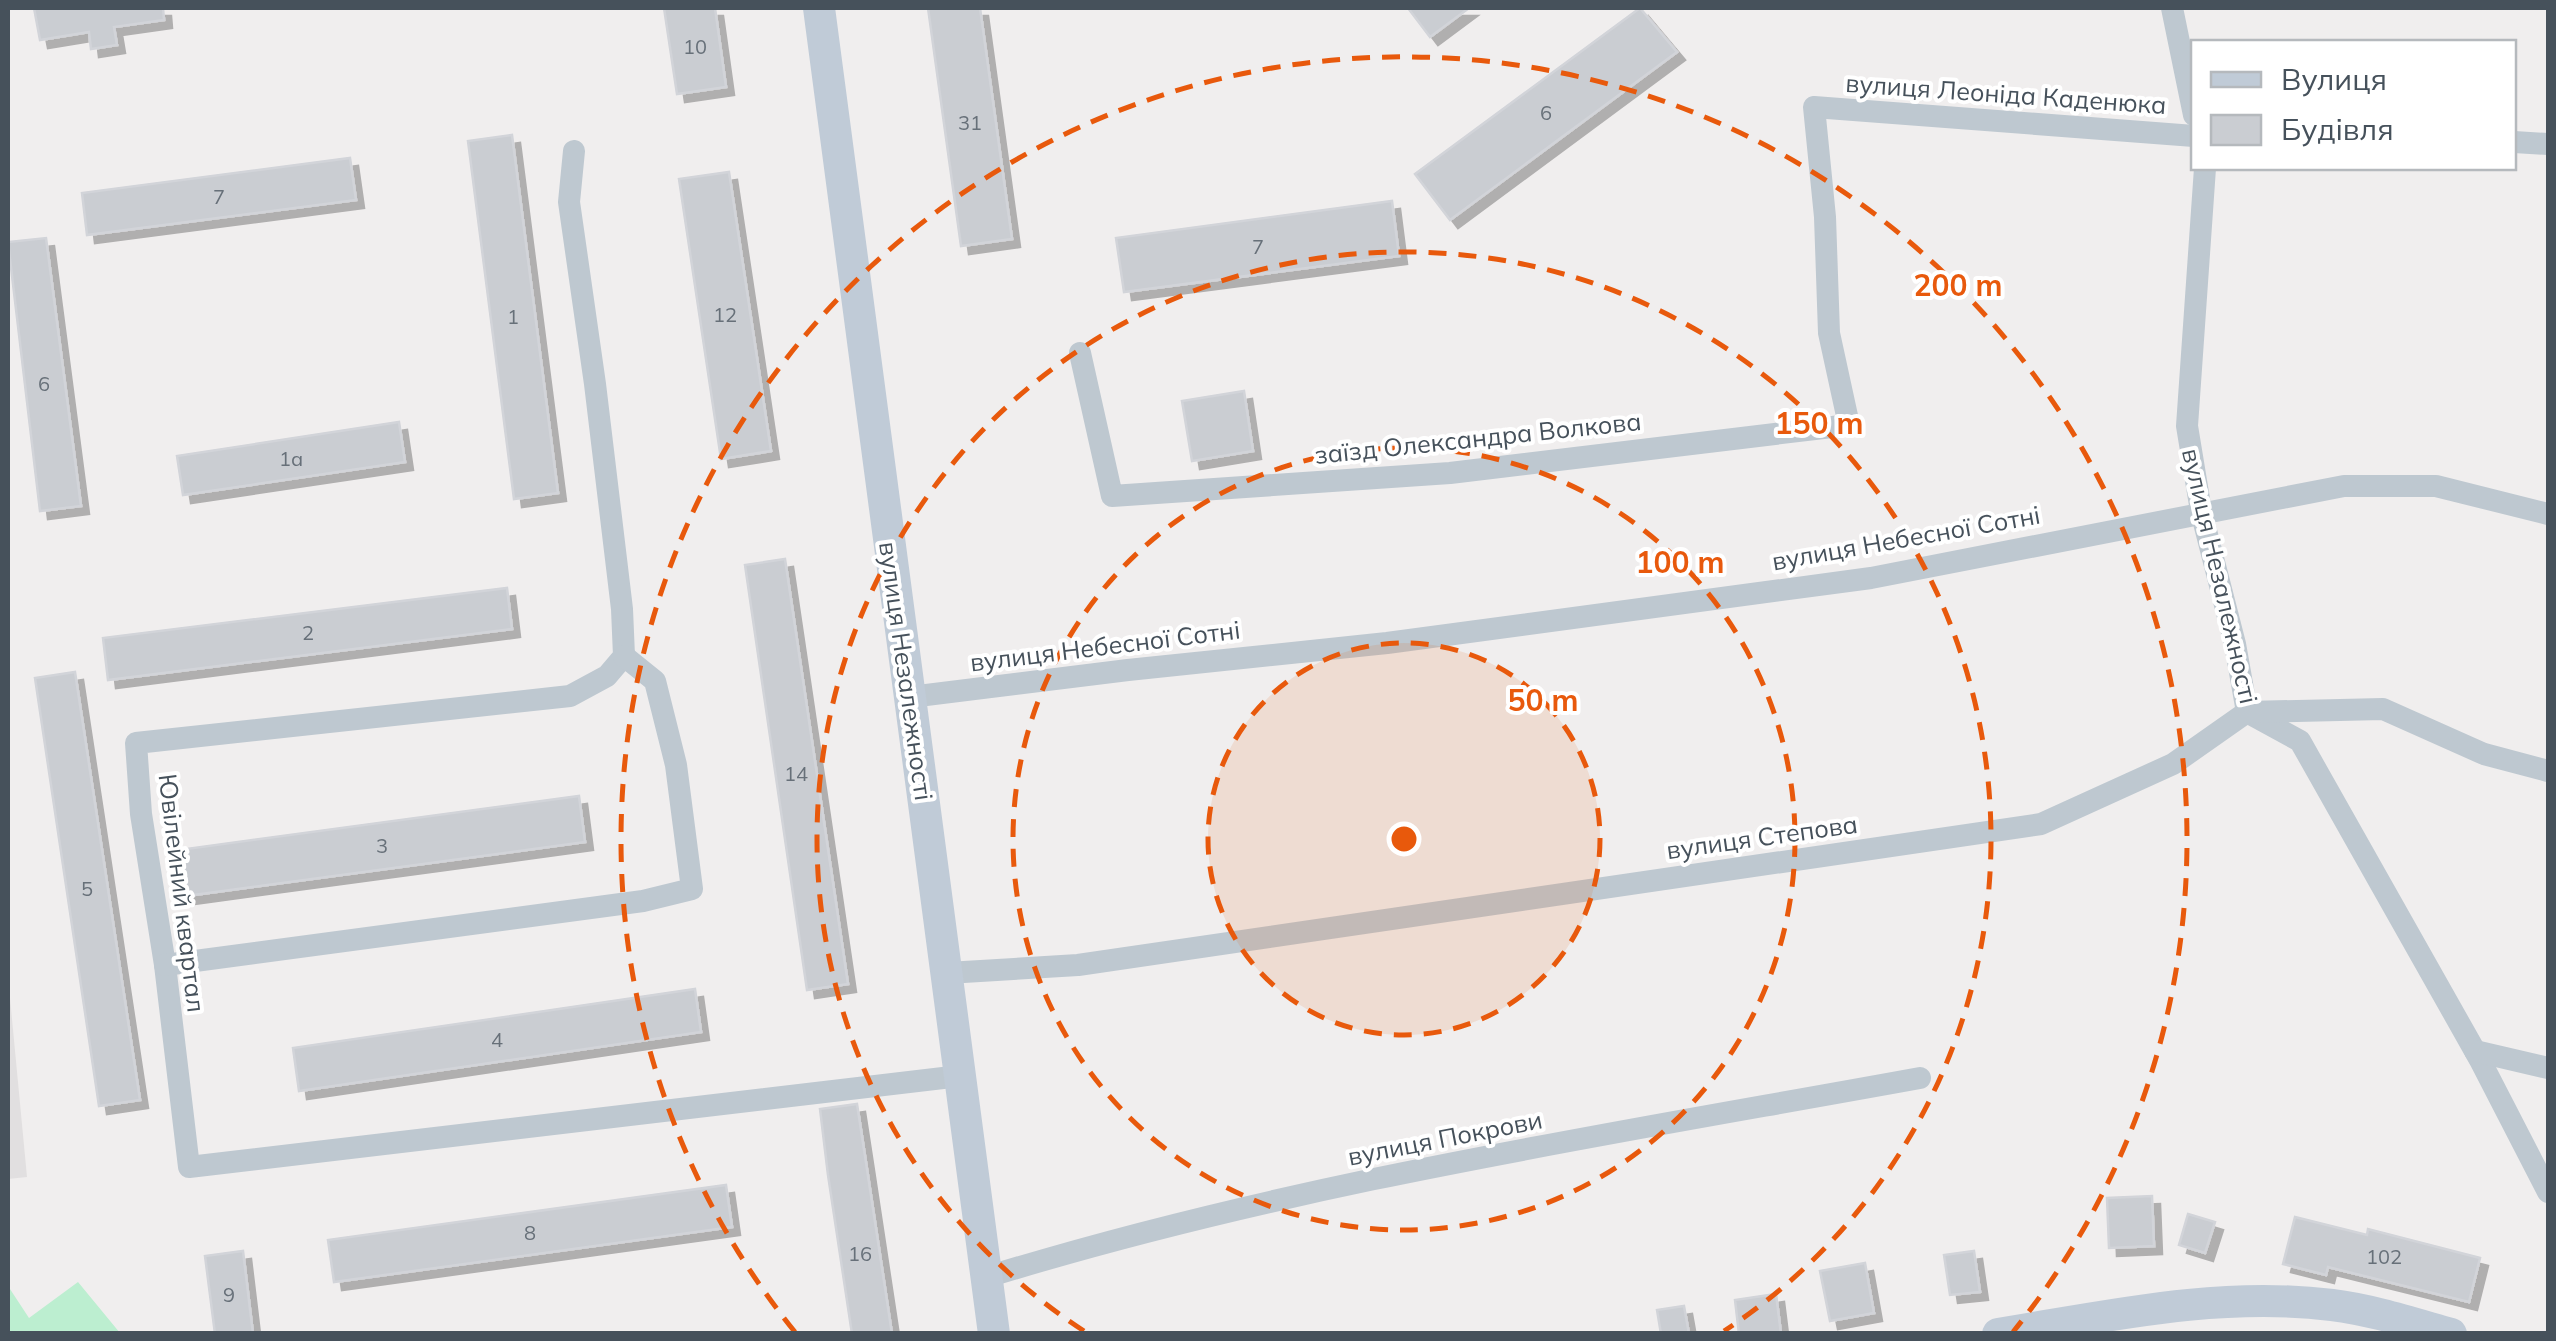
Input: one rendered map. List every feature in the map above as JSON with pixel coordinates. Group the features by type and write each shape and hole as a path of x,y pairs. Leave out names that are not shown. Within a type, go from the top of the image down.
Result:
{"main road":[{"name":"вулиця Незалежності","path":"818,8 994,1334"},
{"path":"1998,1334 2242,1300 2334,1305 2451,1334"}],"street":[{"path":"2172,8 2191,100"},
{"name":"вулиця Леоніда Каденюка","path":"1849,425 1829,332 1814,107 2191,136"},
{"path":"2516,142 2548,144"},
{"path":"165,965 624,904 692,889 676,765 656,681 624,656 595,384 568,202 574,151"},
{"name":"вулиця Незалежності","path":"2205,170 2188,426 2201,511 2236,644 2247,712 2300,741 2476,1051 2548,1192"},
{"name":"заїзд Олександра Волкова","path":"1080,354 1112,496 1450,472 1849,425"},
{"name":"вулиця Небесної Сотні","path":"910,697 1387,643 1870,578 2344,486 2436,486 2548,514"},
{"name":"Ювілейний квартал","path":"624,656 607,676 570,696 136,743 141,814 165,965 189,1166 960,1076"},
{"path":"2247,712 2382,709 2484,754 2548,770"},
{"name":"вулиця Степова","path":"946,973 1078,965 2041,824 2173,764 2247,712"},
{"path":"2476,1051 2548,1068"},
{"name":"вулиця Покрови","path":"987,1276 1385,1175 1920,1078"}],"shaded area":[{"path":"8,977 27,1177 8,1179"}],"green space":[{"path":"78,1282 120,1333 8,1333 8,1286 29,1318"}],"building":[{"path":"34,8 163,8 164,20 114,27 117,45 91,49 89,32 40,40"},
{"path":"664,8 715,8 726,87 677,94"},
{"path":"928,8 980,8 1012,239 961,246"},
{"path":"1408,8 1469,8 1430,37"},
{"path":"1640,8 1677,52 1450,220 1415,174"},
{"path":"512,135 558,493 514,499 468,141"},
{"path":"350,158 356,200 87,235 82,193"},
{"path":"729,172 771,451 721,459 679,179"},
{"path":"1392,201 1399,256 1124,292 1116,238"},
{"path":"46,238 81,506 40,511 8,242"},
{"path":"1244,391 1253,451 1192,461 1182,401"},
{"path":"399,422 405,462 183,495 177,456"},
{"path":"785,559 848,984 807,990 745,565"},
{"path":"507,588 512,629 108,680 103,638"},
{"path":"75,672 140,1100 99,1106 35,678"},
{"path":"579,796 585,842 186,896 179,850"},
{"path":"695,989 701,1032 299,1091 293,1048"},
{"path":"857,1104 892,1334 852,1334 820,1109"},
{"path":"726,1185 732,1227 334,1282 328,1240"},
{"path":"2152,1196 2154,1246 2109,1248 2107,1198"},
{"path":"2188,1214 2215,1222 2205,1253 2179,1245"},
{"path":"2295,1217 2367,1235 2368,1229 2480,1258 2469,1302 2328,1267 2326,1275 2283,1264"},
{"path":"243,1251 253,1334 215,1334 205,1256"},
{"path":"1974,1251 1980,1292 1950,1295 1944,1255"},
{"path":"1865,1263 1874,1313 1830,1321 1820,1271"},
{"path":"1776,1294 1781,1334 1739,1334 1735,1300"},
{"path":"1684,1306 1689,1334 1661,1334 1657,1310"}]}
